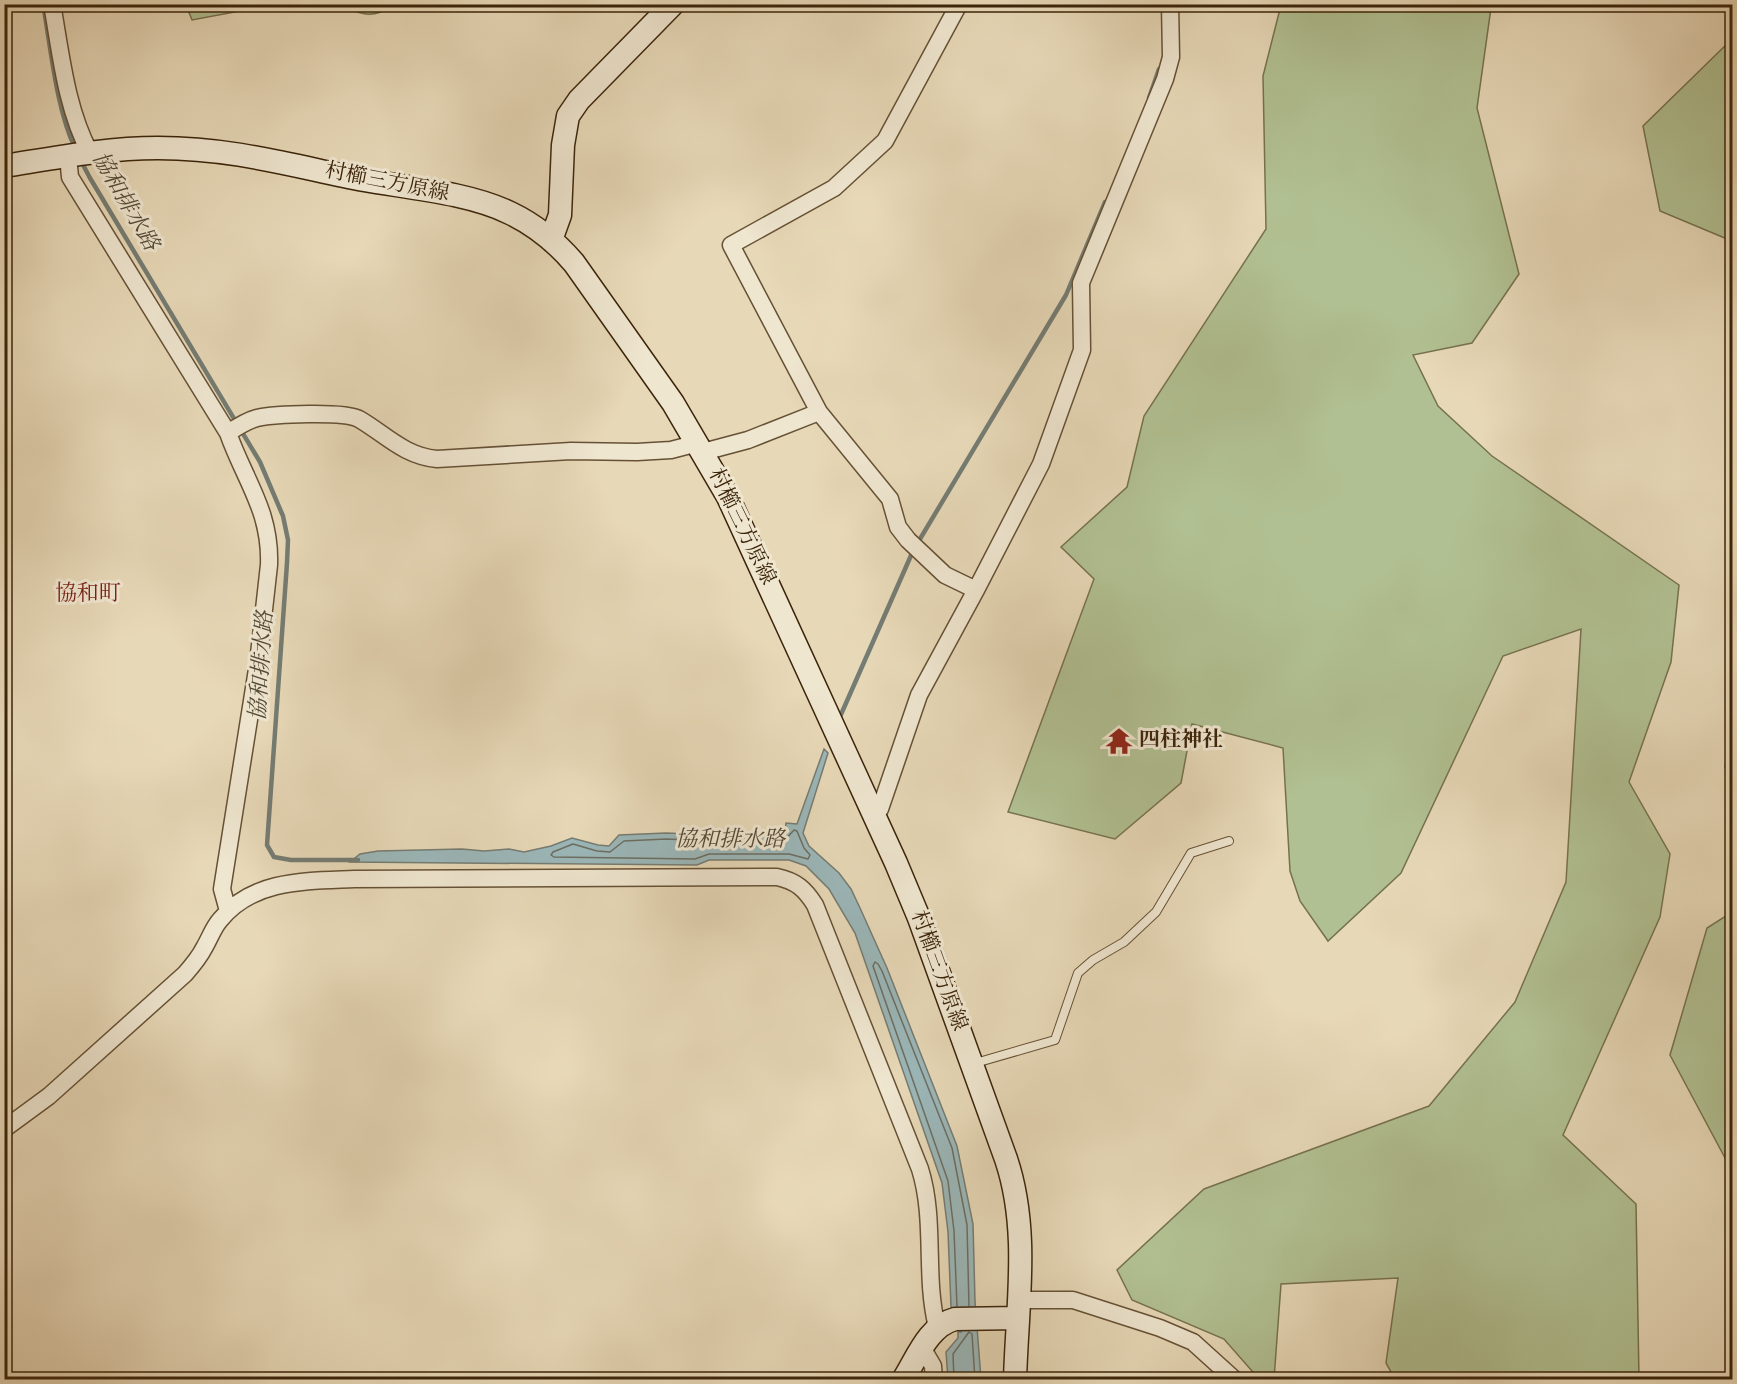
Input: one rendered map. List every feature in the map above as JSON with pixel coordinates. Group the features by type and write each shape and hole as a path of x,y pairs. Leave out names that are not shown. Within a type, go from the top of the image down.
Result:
{"main road":[{"path":"551,240 560,215 563,145 568,116 579,100 673,4"},
{"name":"村櫛三方原線","path":"4,166 124,149 176,148 258,156 339,175 485,203 523,219 551,240 583,274 673,404 700,448 744,530 919,918 1006,1159 1017,1198 1021,1240 1013,1312 1015,1380"},
{"path":"903,1380 923,1349 946,1323 1013,1312"}],"street":[{"path":"52,4 66,86 82,138 79,155 70,177 235,429 236,455 262,509 267,530 270,551 258,663 222,889 228,911"},
{"path":"959,4 885,141 834,188 731,245 819,412 890,499 898,527 908,540 945,575 976,590"},
{"path":"874,814 880,809 919,695 1041,464 1082,350 1081,283 1165,79 1171,57 1170,4"},
{"path":"235,429 265,416 351,415 403,450 425,458 436,459 571,451 700,448 748,440 819,412"},
{"path":"4,1129 49,1096 185,974 202,952 214,928 228,911 246,898 266,888 332,880 765,877 790,880 800,885 815,904 821,917 920,1169 927,1202 932,1309 946,1323"},
{"path":"1013,1312 1073,1300 1160,1328 1193,1342 1235,1380"},
{"path":"923,1349 933,1366 934,1380"}],"lane":[{"path":"972,1064 1055,1040 1078,973 1093,960 1124,942 1156,912 1191,853 1229,841"}],"green space":[{"path":"186,4 272,5 192,20"},
{"path":"337,5 395,5 379,13 366,14"},
{"path":"1281,5 1495,5 1491,8 1477,108 1519,274 1472,343 1413,355 1438,406 1492,456 1679,585 1671,662 1629,782 1670,854 1660,917 1563,1135 1636,1204 1639,1379 1395,1379 1386,1363 1398,1278 1281,1284 1274,1379 1259,1379 1224,1339 1132,1300 1117,1270 1204,1189 1429,1106 1515,1002 1566,882 1581,629 1503,656 1401,873 1328,941 1300,901 1290,871 1283,748 1192,724 1181,783 1115,839 1008,812 1094,579 1061,547 1127,487 1144,416 1266,229 1263,76"},
{"path":"1732,39 1732,241 1660,211 1643,126"},
{"path":"1732,716 1732,778 1725,767"},
{"path":"1732,912 1732,1171 1670,1055 1707,928"}],"water":[{"path":"824,749 828,753 803,833 809,846 839,873 851,889 887,968 957,1146 973,1224 975,1301 981,1379 948,1379 946,1352 958,1338 958,1332 961,1332 951,1306 948,1232 942,1183 855,933 829,889 806,866 789,860 709,860 697,865 350,862 360,854 378,851 509,849 524,852 572,838 609,846 619,835 758,833 769,839 779,837 785,832 786,823 797,824"}],"waterway":[{"name":"協和排水路","path":"43,4 63,115 75,148"},
{"path":"1149,98 1159,69"},
{"name":"協和排水路","path":"81,161 260,462 283,516 288,540 287,563 267,845 274,857 291,860 358,860"},
{"path":"917,544 1066,295 1105,202"},
{"path":"839,719 913,551"}],"place":[{"name":"四柱神社","path":"1119,741"}],"district":[{"name":"協和町","path":"88,595"}]}
